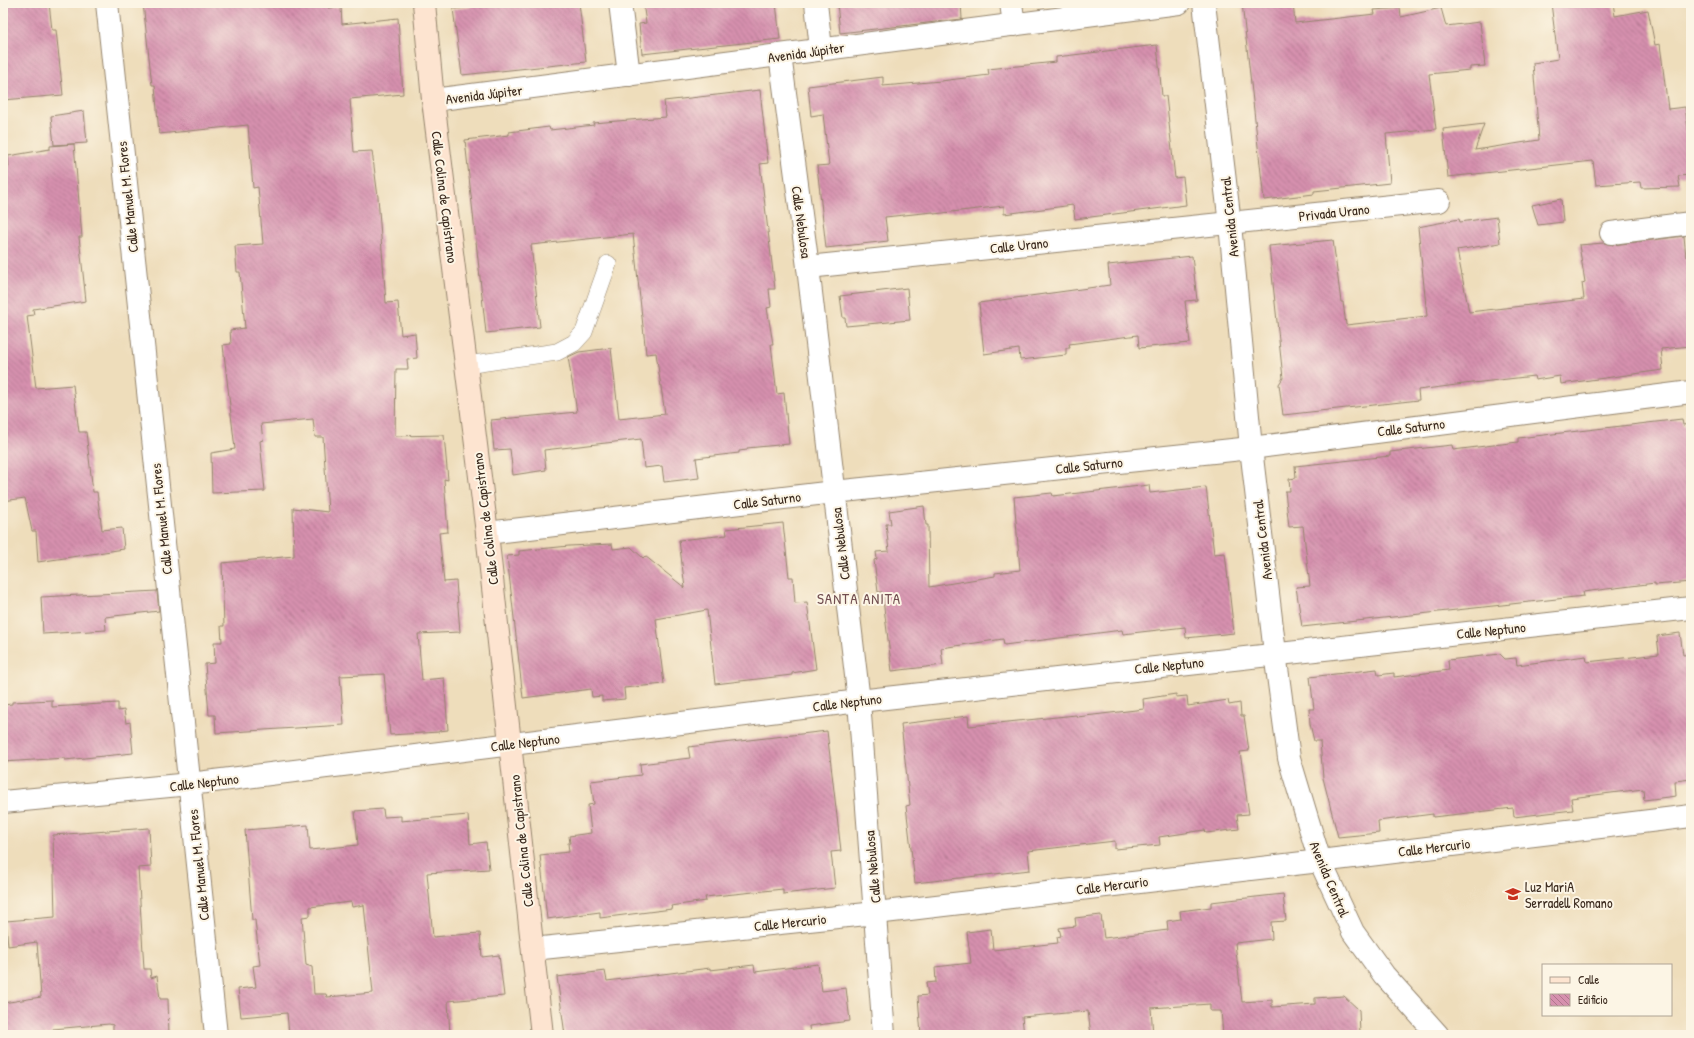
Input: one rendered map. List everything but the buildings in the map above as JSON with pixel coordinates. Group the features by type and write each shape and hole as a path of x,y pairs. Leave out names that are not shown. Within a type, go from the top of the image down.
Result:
{"main road":[{"name":"Calle Colina de Capistrano","path":"424,3 433,100 487,532 542,1035"}],"street":[{"name":"Calle Manuel M. Flores","path":"107,3 216,1035"},
{"path":"620,3 629,75"},
{"path":"816,3 821,49"},
{"path":"1011,3 1014,24"},
{"name":"Avenida Júpiter","path":"433,100 1179,3"},
{"name":"Avenida Central","path":"1204,3 1230,224 1251,448 1289,758 1320,861 1353,932 1384,975 1438,1035"},
{"name":"Calle Nebulosa","path":"780,55 808,267 859,701 884,1035"},
{"name":"Privada Urano","path":"1230,224 1439,200"},
{"path":"1611,233 1691,223"},
{"name":"Calle Urano","path":"808,267 1230,224"},
{"name":"Calle Saturno","path":"487,532 834,492 1251,448 1691,392"},
{"name":"Calle Neptuno","path":"3,802 190,784 859,701 1275,653 1691,608"},
{"name":"Calle Mercurio","path":"533,949 876,913 1691,816"}],"lane":[{"path":"466,365 557,352 574,343 584,332 608,264"}],"place":[{"name":"Luz MariA Serradell Romano","path":"1513,894"}],"district":[{"name":"SANTA ANITA","path":"859,598"}]}
